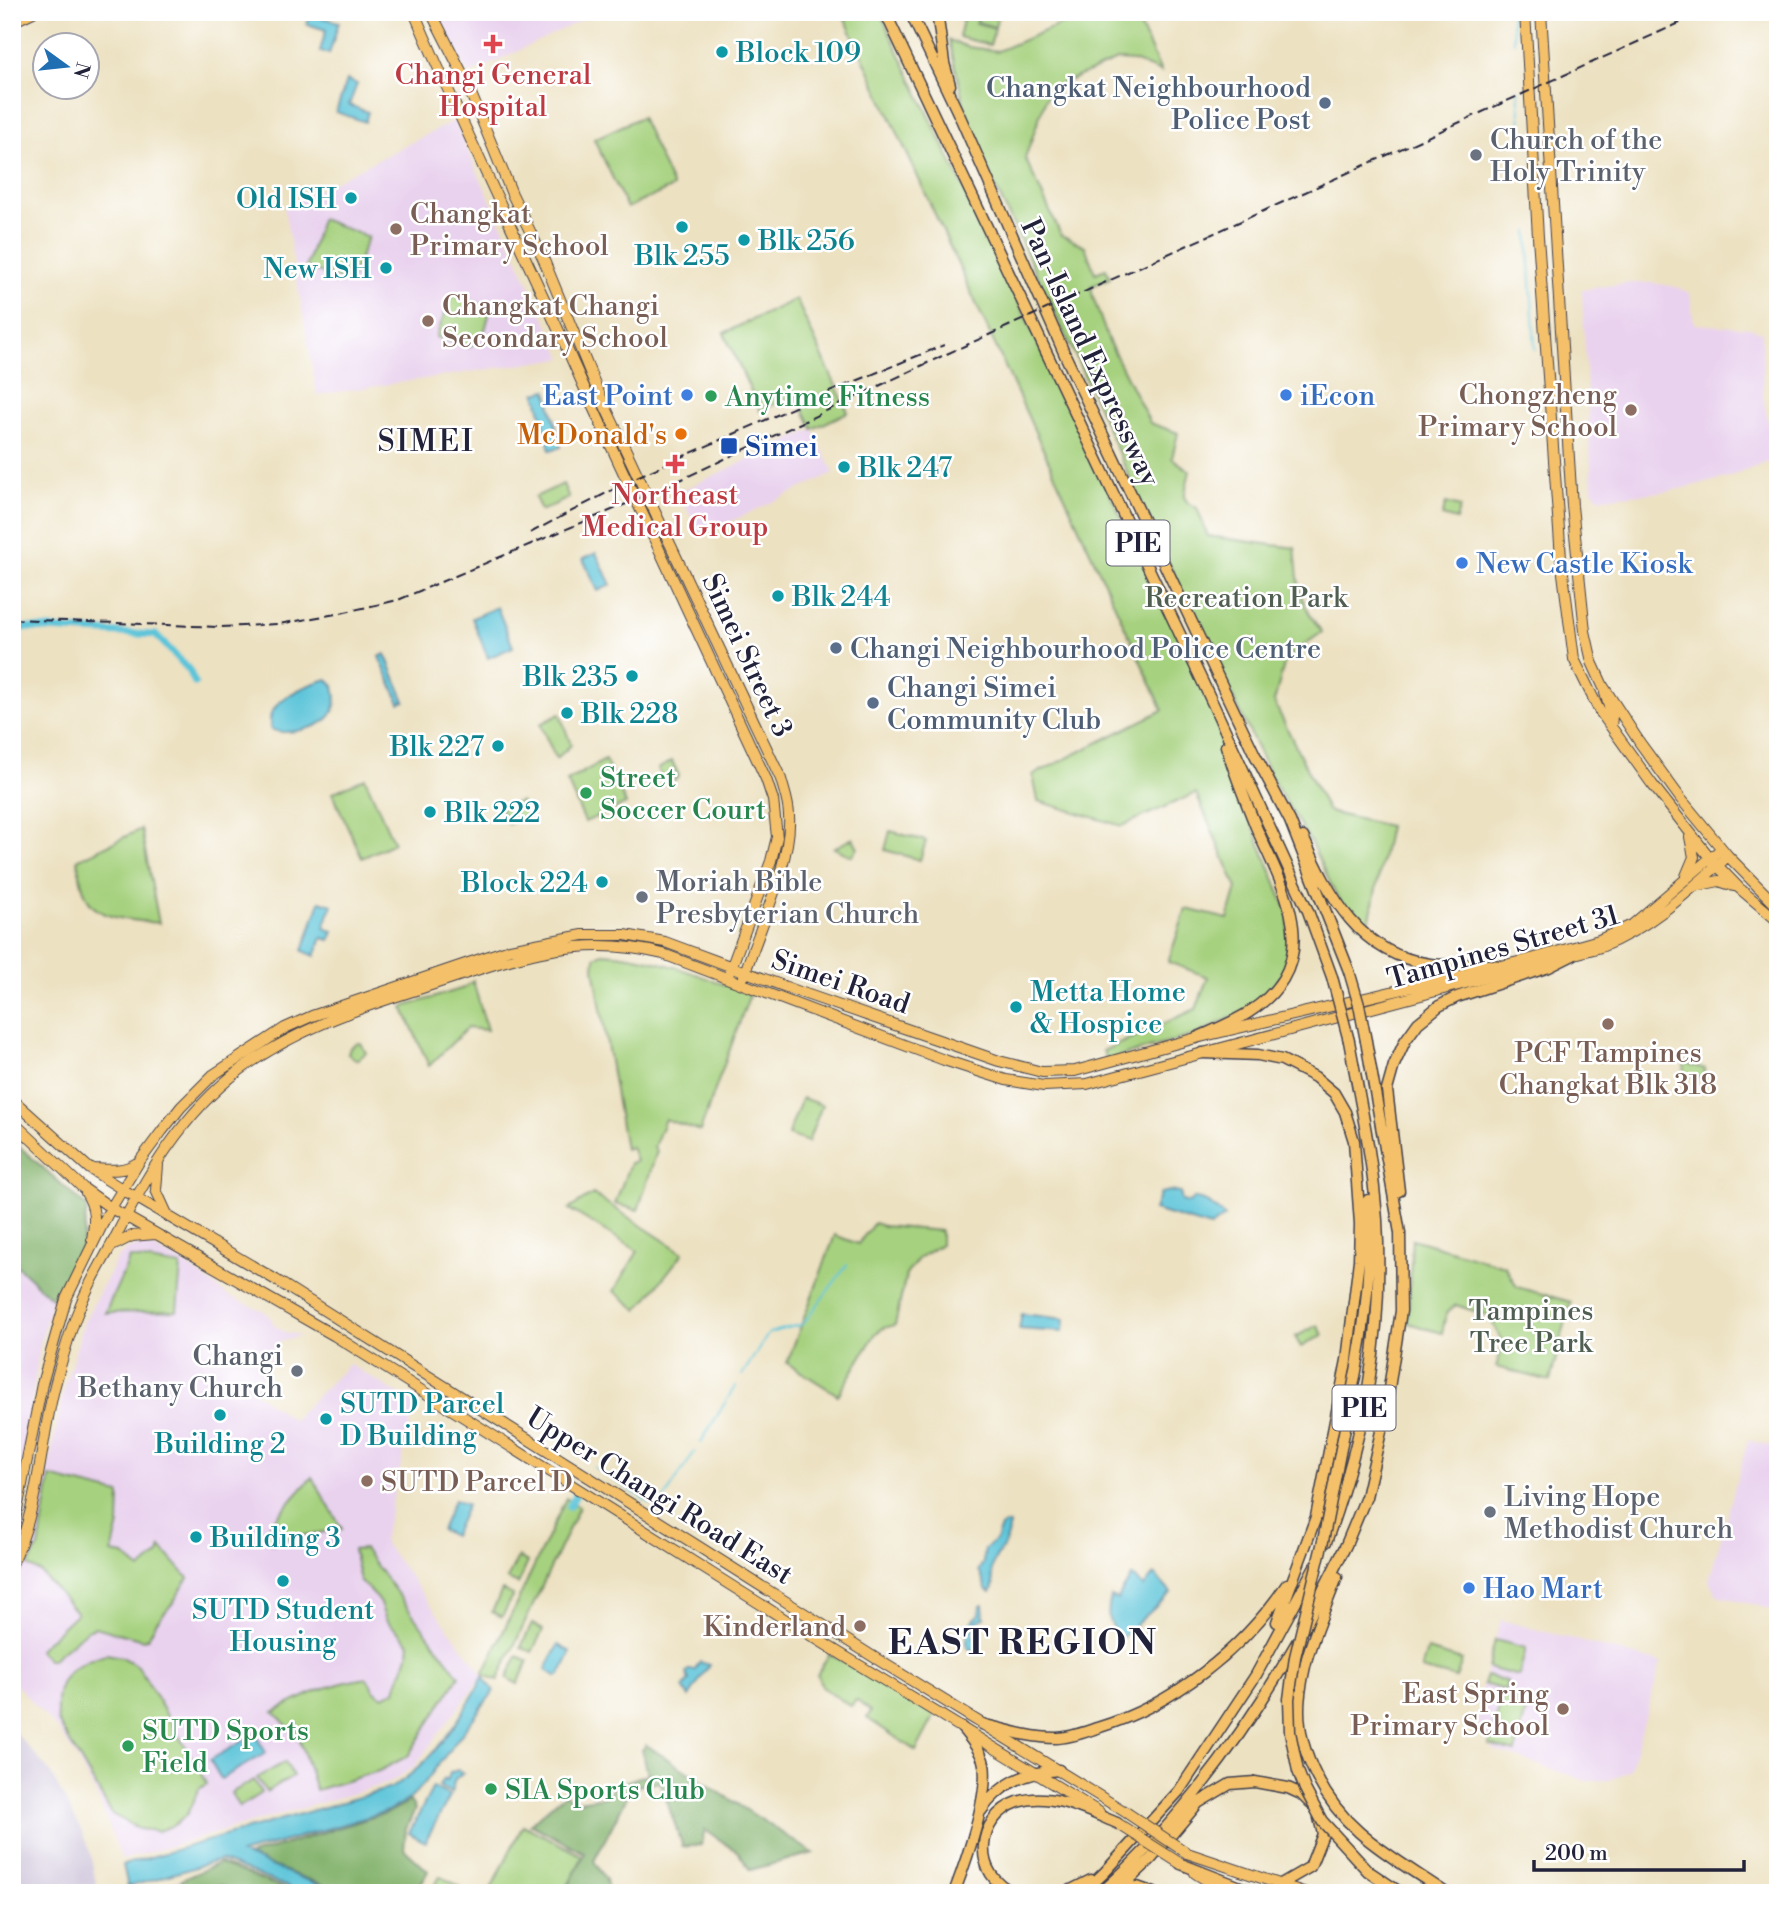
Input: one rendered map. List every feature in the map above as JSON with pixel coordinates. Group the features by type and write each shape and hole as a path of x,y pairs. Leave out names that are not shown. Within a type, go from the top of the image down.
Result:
{"highway":[{"path":"878,12 890,24"},
{"name":"Pan-Island Expressway","path":"885,12 1213,704 1308,911 1332,977 1349,1041 1369,1150 1378,1239 1377,1327 1368,1393 1339,1507 1323,1553 1260,1667 1179,1791 1083,1893"},
{"name":"Pan-Island Expressway","path":"910,12 961,119 1065,355 1254,753 1290,821 1349,971 1359,1005 1400,1233 1401,1311 1385,1414 1366,1497 1346,1545 1278,1675 1216,1765 1190,1799 1101,1893"},
{"path":"937,12 944,63 961,119"},
{"path":"1196,1038 1233,1023 1270,995 1284,978 1294,936 1291,913 1239,785 1213,704"},
{"path":"1290,821 1303,835 1334,897 1351,923 1384,950 1395,956 1427,964 1485,963 1501,966"},
{"path":"1400,1233 1401,1206 1387,1090 1405,1041 1418,1023 1439,1006 1573,956"},
{"path":"1202,1053 1258,1055 1282,1060 1315,1077 1334,1093 1345,1112 1354,1141 1360,1224 1359,1260 1347,1360 1316,1517 1282,1611 1240,1698"},
{"path":"1358,1093 1370,1236 1365,1320 1324,1541 1295,1657 1289,1699 1290,1732 1298,1771 1322,1821 1368,1871 1401,1893"},
{"path":"1350,1321 1367,1270"},
{"path":"1346,1545 1340,1571 1307,1657 1299,1711 1304,1743 1331,1802 1359,1832 1446,1893"},
{"path":"982,1724 1022,1734 1058,1738 1124,1720 1171,1695 1222,1657 1251,1630 1276,1601 1295,1571"},
{"path":"954,1893 970,1851 985,1779 983,1761 976,1746 962,1728"},
{"path":"978,1817 989,1799 1007,1786 1034,1772 1059,1770"},
{"path":"1116,1892 1151,1859 1198,1803 1218,1790 1241,1782 1280,1786 1301,1794 1314,1808 1321,1821 1323,1834 1310,1867 1279,1885"},
{"path":"1015,1893 1005,1889 989,1873 983,1853 987,1832 999,1812 1020,1802 1066,1802 1118,1823"},
{"path":"1181,1864 1256,1893"},
{"path":"1065,1893 1105,1872"},
{"path":"1116,1892 1137,1888 1154,1893"}],"main road":[{"path":"12,22 33,12"},
{"name":"Simei Street 3","path":"414,12 766,779 773,800 777,837 728,978"},
{"name":"Simei Street 3","path":"431,12 465,79 597,389 781,779 789,814 789,836 782,866 742,983"},
{"path":"1525,12 1561,558 1569,627 1578,670 1599,710 1688,830 1739,888 1778,921"},
{"path":"1541,12 1572,506 1585,631 1592,662 1612,716 1611,727"},
{"path":"435,58 442,53 445,42"},
{"path":"1541,285 1548,284 1552,279 1555,256"},
{"path":"1603,686 1640,743 1724,853 1778,907"},
{"path":"1688,830 1694,857 1687,885 1719,881 1739,888"},
{"name":"Tampines Street 31","path":"1349,1009 1601,947 1636,931 1724,853"},
{"name":"Tampines Street 31","path":"1349,1009 1580,946 1639,920 1687,885"},
{"name":"Simei Road","path":"12,1535 48,1361 66,1299 111,1208 139,1163 181,1107 213,1075 285,1028 312,1016 510,949 583,935 625,935 665,942 999,1061 1042,1072 1075,1071 1196,1038 1349,1009"},
{"path":"663,954 668,950 665,942"},
{"name":"Simei Road","path":"12,1564 25,1531 55,1387 69,1336 90,1283 136,1198 159,1158 227,1081 269,1051 315,1026 367,1005 541,951 566,946 600,945 625,946 663,954 944,1060 1026,1084 1059,1087 1090,1083 1202,1053 1349,1009"},
{"name":"Upper Changi Road East","path":"12,1099 90,1169 419,1370 717,1559 1128,1813 1187,1853 1306,1893"},
{"name":"Upper Changi Road East","path":"12,1121 83,1188 111,1208 313,1323 419,1388 715,1576 1118,1823 1227,1893"},
{"path":"159,1158 156,1190 168,1215"},
{"path":"90,1169 117,1171 139,1163"},
{"path":"83,1188 92,1202 95,1216 90,1250"},
{"path":"110,1247 132,1236 159,1234"},
{"path":"419,1370 419,1388"},
{"path":"631,1522 635,1512 633,1504"},
{"path":"694,1544 697,1552 695,1563"},
{"path":"715,1576 714,1565 717,1559"},
{"path":"1003,1752 1006,1746 1005,1737"}],"shaded area":[{"name":"Changi General Hospital","path":"439,12 598,12 468,75"},
{"path":"454,121 563,358 317,395 284,207"},
{"path":"1627,283 1652,283 1676,287 1690,293 1694,324 1749,328 1762,332 1763,397 1773,445 1774,455 1771,461 1726,478 1670,491 1602,498 1597,496 1592,489 1582,290"},
{"path":"813,429 834,473 700,536 679,492"},
{"path":"143,1246 182,1262 230,1297 264,1311 273,1321 272,1324 290,1335 300,1336 279,1342 254,1392 293,1420 349,1364 415,1404 383,1541 483,1675 414,1767 389,1783 122,1860 99,1800 75,1755 59,1731 12,1680 12,1584 36,1541 64,1389 84,1322 117,1258 129,1248"},
{"path":"12,1261 52,1299 41,1340 12,1509"},
{"path":"1748,1440 1778,1448 1778,1611 1717,1595 1709,1581"},
{"name":"East Spring Primary School","path":"1501,1620 1661,1663 1630,1770 1610,1780 1587,1781 1494,1750 1478,1725 1480,1693"},
{"path":"12,1729 50,1772 81,1830 90,1852 98,1893 12,1893"},
{"path":"179,1880 182,1893 134,1893"}],"green space":[{"path":"842,12 878,12 882,17 1211,705 1237,787 1288,913 1289,956 1281,977 1251,1008 1195,1035 1107,1060 1103,1051 1196,1009 1208,977 1168,962 1186,909 1228,919 1237,888 1196,793 1122,826 1038,801 1033,775 1163,710"},
{"path":"959,12 978,12 976,23 995,28 990,45 959,37 963,20 958,18"},
{"path":"980,12 998,15 995,27 977,22"},
{"name":"Recreation Park","path":"1089,12 1134,12 1161,72 1133,61 1117,60 1054,87 1047,96 1025,158 1061,235 1085,246 1095,273 1106,269 1110,278 1092,286 1092,294 1109,342 1150,423 1178,433 1172,458 1190,471 1184,497 1197,508 1208,536 1295,548 1304,601 1322,632 1303,646 1299,656 1287,653 1274,702 1327,810 1389,826 1368,928 1359,924 1336,895 1311,843 1272,779 1150,524 1076,357 972,138 949,40 968,47 998,51"},
{"path":"641,117 673,187 627,208 594,139"},
{"path":"321,219 368,237 350,283 306,267"},
{"path":"452,294 491,308 485,330 470,347 436,337"},
{"path":"796,299 848,412 813,429 796,394 760,411 724,333"},
{"path":"563,484 569,498 541,511 535,497"},
{"path":"1446,503 1460,507 1456,520 1442,516"},
{"path":"560,714 571,745 556,759 540,724"},
{"path":"605,760 626,804 585,822 567,781"},
{"path":"672,761 679,776 667,786 658,769"},
{"path":"365,778 394,843 362,858 332,793"},
{"path":"521,801 528,816 508,824 500,808"},
{"path":"141,829 159,923 118,918 92,906 83,890 77,860"},
{"path":"890,831 926,841 920,860 885,850"},
{"path":"853,838 858,848 852,856 834,848"},
{"path":"602,953 659,962 750,994 700,1131 665,1119 654,1147 657,1151 638,1210 615,1204 630,1163 636,1161 631,1147 625,1149 594,968 595,958"},
{"path":"473,981 487,1030 467,1028 429,1066 403,1007 464,988"},
{"path":"361,1043 366,1053 357,1060 348,1054 350,1048"},
{"path":"1685,1063 1705,1069 1703,1079 1683,1074"},
{"path":"802,1098 822,1105 808,1142 788,1135"},
{"path":"12,1140 87,1207 82,1247 52,1299 12,1261"},
{"path":"593,1194 683,1253 638,1310 614,1291 638,1251 569,1209"},
{"path":"874,1223 941,1231 941,1244 918,1259 906,1275 895,1325 876,1333 838,1395 787,1363 835,1235 858,1244"},
{"name":"Tampines Tree Park","path":"1412,1239 1505,1266 1517,1287 1571,1302 1550,1381 1496,1367 1503,1344 1489,1316 1456,1305 1446,1314 1442,1333 1408,1323"},
{"path":"130,1258 181,1266 177,1311 105,1313"},
{"path":"1318,1325 1323,1335 1301,1347 1295,1337"},
{"path":"50,1477 120,1494 119,1524 112,1553 124,1555 140,1570 159,1554 161,1547 188,1578 148,1638 144,1640 95,1627 87,1630 53,1659 48,1659 38,1650 77,1613 40,1572 28,1566 39,1547"},
{"path":"312,1477 342,1529 277,1540 273,1544 260,1536"},
{"path":"566,1498 579,1507 498,1680 483,1675"},
{"path":"364,1549 459,1676 408,1756 379,1771 316,1790 299,1738 274,1712 319,1690 367,1678 374,1690 383,1697 395,1691 409,1650 410,1644 386,1620 378,1599 360,1581 353,1550"},
{"path":"518,1557 528,1562 518,1584 507,1579"},
{"path":"502,1590 513,1595 502,1617 492,1612"},
{"path":"532,1624 543,1630 532,1652 521,1647"},
{"path":"1495,1640 1526,1648 1519,1676 1488,1668"},
{"path":"1427,1650 1462,1660 1456,1678 1421,1669"},
{"name":"SUTD Sports Field","path":"106,1654 122,1657 138,1666 207,1784 199,1789 187,1814 174,1825 158,1831 139,1829 112,1814 58,1722 57,1696 65,1677 81,1663"},
{"path":"829,1654 935,1715 916,1751 867,1718 871,1711 856,1700 851,1706 823,1688 817,1675"},
{"path":"517,1656 528,1661 518,1684 507,1678"},
{"path":"1486,1676 1507,1681 1505,1690 1483,1684"},
{"path":"1503,1693 1529,1700 1515,1752 1489,1745"},
{"path":"646,1745 813,1853 750,1870 738,1852 705,1830 701,1845 683,1847 660,1782 632,1787 594,1861 606,1880 609,1893 582,1893 578,1889 576,1893 565,1893 585,1853 530,1824 565,1794 577,1801 605,1797 616,1785 648,1774 642,1750"},
{"path":"285,1762 293,1776 266,1792 257,1778"},
{"path":"254,1780 261,1793 239,1807 231,1793"},
{"path":"410,1801 415,1809 406,1829 404,1849 428,1871 416,1893 344,1893 251,1858 251,1855 389,1812"},
{"path":"523,1825 583,1856 564,1893 489,1893"},
{"path":"219,1863 296,1893 238,1893 220,1885 198,1893 183,1893 181,1880"},
{"path":"440,1876 462,1888 459,1893 447,1893 435,1886"}],"water":[{"path":"310,12 321,12 320,17 339,22 329,54 320,51 326,30 307,24"},
{"path":"347,80 357,84 349,105 368,112 365,122 336,112"},
{"path":"547,390 561,447 550,450 536,393"},
{"path":"596,553 611,585 598,591 583,559"},
{"path":"497,607 513,647 488,658 472,618"},
{"path":"385,654 405,701 400,703 379,657"},
{"path":"327,679 334,686 336,700 334,710 328,718 303,730 285,732 271,729 271,714 282,700 304,687"},
{"path":"320,901 332,905 324,928 333,931 330,940 322,938 315,956 303,951"},
{"path":"1160,1193 1180,1193 1182,1201 1189,1203 1194,1198 1209,1203 1225,1217 1210,1227 1154,1210"},
{"path":"1022,1314 1064,1319 1063,1332 1019,1329"},
{"path":"454,1500 467,1505 453,1536 441,1530"},
{"path":"1005,1524 1009,1525 1009,1533 1005,1545 993,1563 991,1592 986,1589 979,1570 985,1549 996,1540"},
{"path":"1154,1574 1171,1593 1120,1639 1109,1619 1111,1597 1117,1600 1132,1576 1144,1587"},
{"path":"983,1605 984,1618 977,1622 973,1633 974,1637 980,1639 981,1646 977,1650 971,1650 967,1646 968,1629"},
{"path":"558,1645 571,1652 557,1677 546,1669"},
{"path":"700,1662 709,1665 689,1697 683,1688 689,1680 686,1673 688,1670 695,1670"},
{"path":"483,1677 494,1691 411,1798 388,1811 241,1854 339,1893 303,1893 220,1860 128,1887 123,1865 391,1788 433,1753 466,1708"},
{"path":"255,1734 266,1753 221,1779 210,1760"},
{"path":"457,1770 463,1773 455,1779 451,1793 439,1786 443,1779 447,1781 450,1773"},
{"path":"433,1787 450,1796 425,1842 409,1833"}],"waterway":[{"path":"1511,12 1514,42"},
{"path":"1518,89 1522,140"},
{"path":"1528,232 1535,349"},
{"path":"12,627 156,635 189,670 195,683"},
{"path":"742,1375 769,1333 803,1324 847,1265"},
{"path":"701,1442 736,1385"},
{"path":"594,1467 658,1508 695,1451"},
{"path":"569,1507 576,1495"}],"railway":[{"path":"12,619 220,627 279,624 398,600 657,491 940,357 1704,12"},
{"path":"530,533 639,476 822,395 944,345"}],"place":[{"name":"Changi General Hospital","path":"493,44"},
{"name":"Block 109","path":"722,52"},
{"name":"Changkat Neighbourhood Police Post","path":"1325,103"},
{"name":"Church of the Holy Trinity","path":"1476,155"},
{"name":"Old ISH","path":"351,198"},
{"name":"Blk 255","path":"682,227"},
{"name":"Changkat Primary School","path":"396,229"},
{"name":"Blk 256","path":"744,240"},
{"name":"New ISH","path":"386,268"},
{"name":"Changkat Changi Secondary School","path":"428,321"},
{"name":"East Point","path":"687,395"},
{"name":"iEcon","path":"1286,395"},
{"name":"Anytime Fitness","path":"711,396"},
{"name":"Chongzheng Primary School","path":"1631,410"},
{"name":"McDonald's","path":"681,434"},
{"name":"Simei","path":"729,446"},
{"name":"Northeast Medical Group","path":"675,464"},
{"name":"Blk 247","path":"844,467"},
{"name":"New Castle Kiosk","path":"1462,563"},
{"name":"Blk 244","path":"778,596"},
{"name":"Changi Neighbourhood Police Centre","path":"836,648"},
{"name":"Blk 235","path":"632,676"},
{"name":"Changi Simei Community Club","path":"873,703"},
{"name":"Blk 228","path":"567,713"},
{"name":"Blk 227","path":"498,746"},
{"name":"Street Soccer Court","path":"586,793"},
{"name":"Blk 222","path":"430,812"},
{"name":"Block 224","path":"602,882"},
{"name":"Moriah Bible Presbyterian Church","path":"642,897"},
{"name":"Metta Home & Hospice","path":"1016,1007"},
{"name":"PCF Tampines Changkat Blk 318","path":"1608,1024"},
{"name":"Changi Bethany Church","path":"297,1371"},
{"name":"Building 2","path":"220,1415"},
{"name":"SUTD Parcel D Building","path":"326,1419"},
{"name":"SUTD Parcel D","path":"367,1481"},
{"name":"Living Hope Methodist Church","path":"1490,1512"},
{"name":"Building 3","path":"196,1537"},
{"name":"SUTD Student Housing","path":"283,1581"},
{"name":"Hao Mart","path":"1469,1588"},
{"name":"Kinderland","path":"860,1626"},
{"name":"East Spring Primary School","path":"1563,1709"},
{"name":"SUTD Sports Field","path":"128,1746"},
{"name":"SIA Sports Club","path":"491,1789"}],"district":[{"name":"SIMEI","path":"426,441"},
{"name":"EAST REGION","path":"1023,1642"}]}
